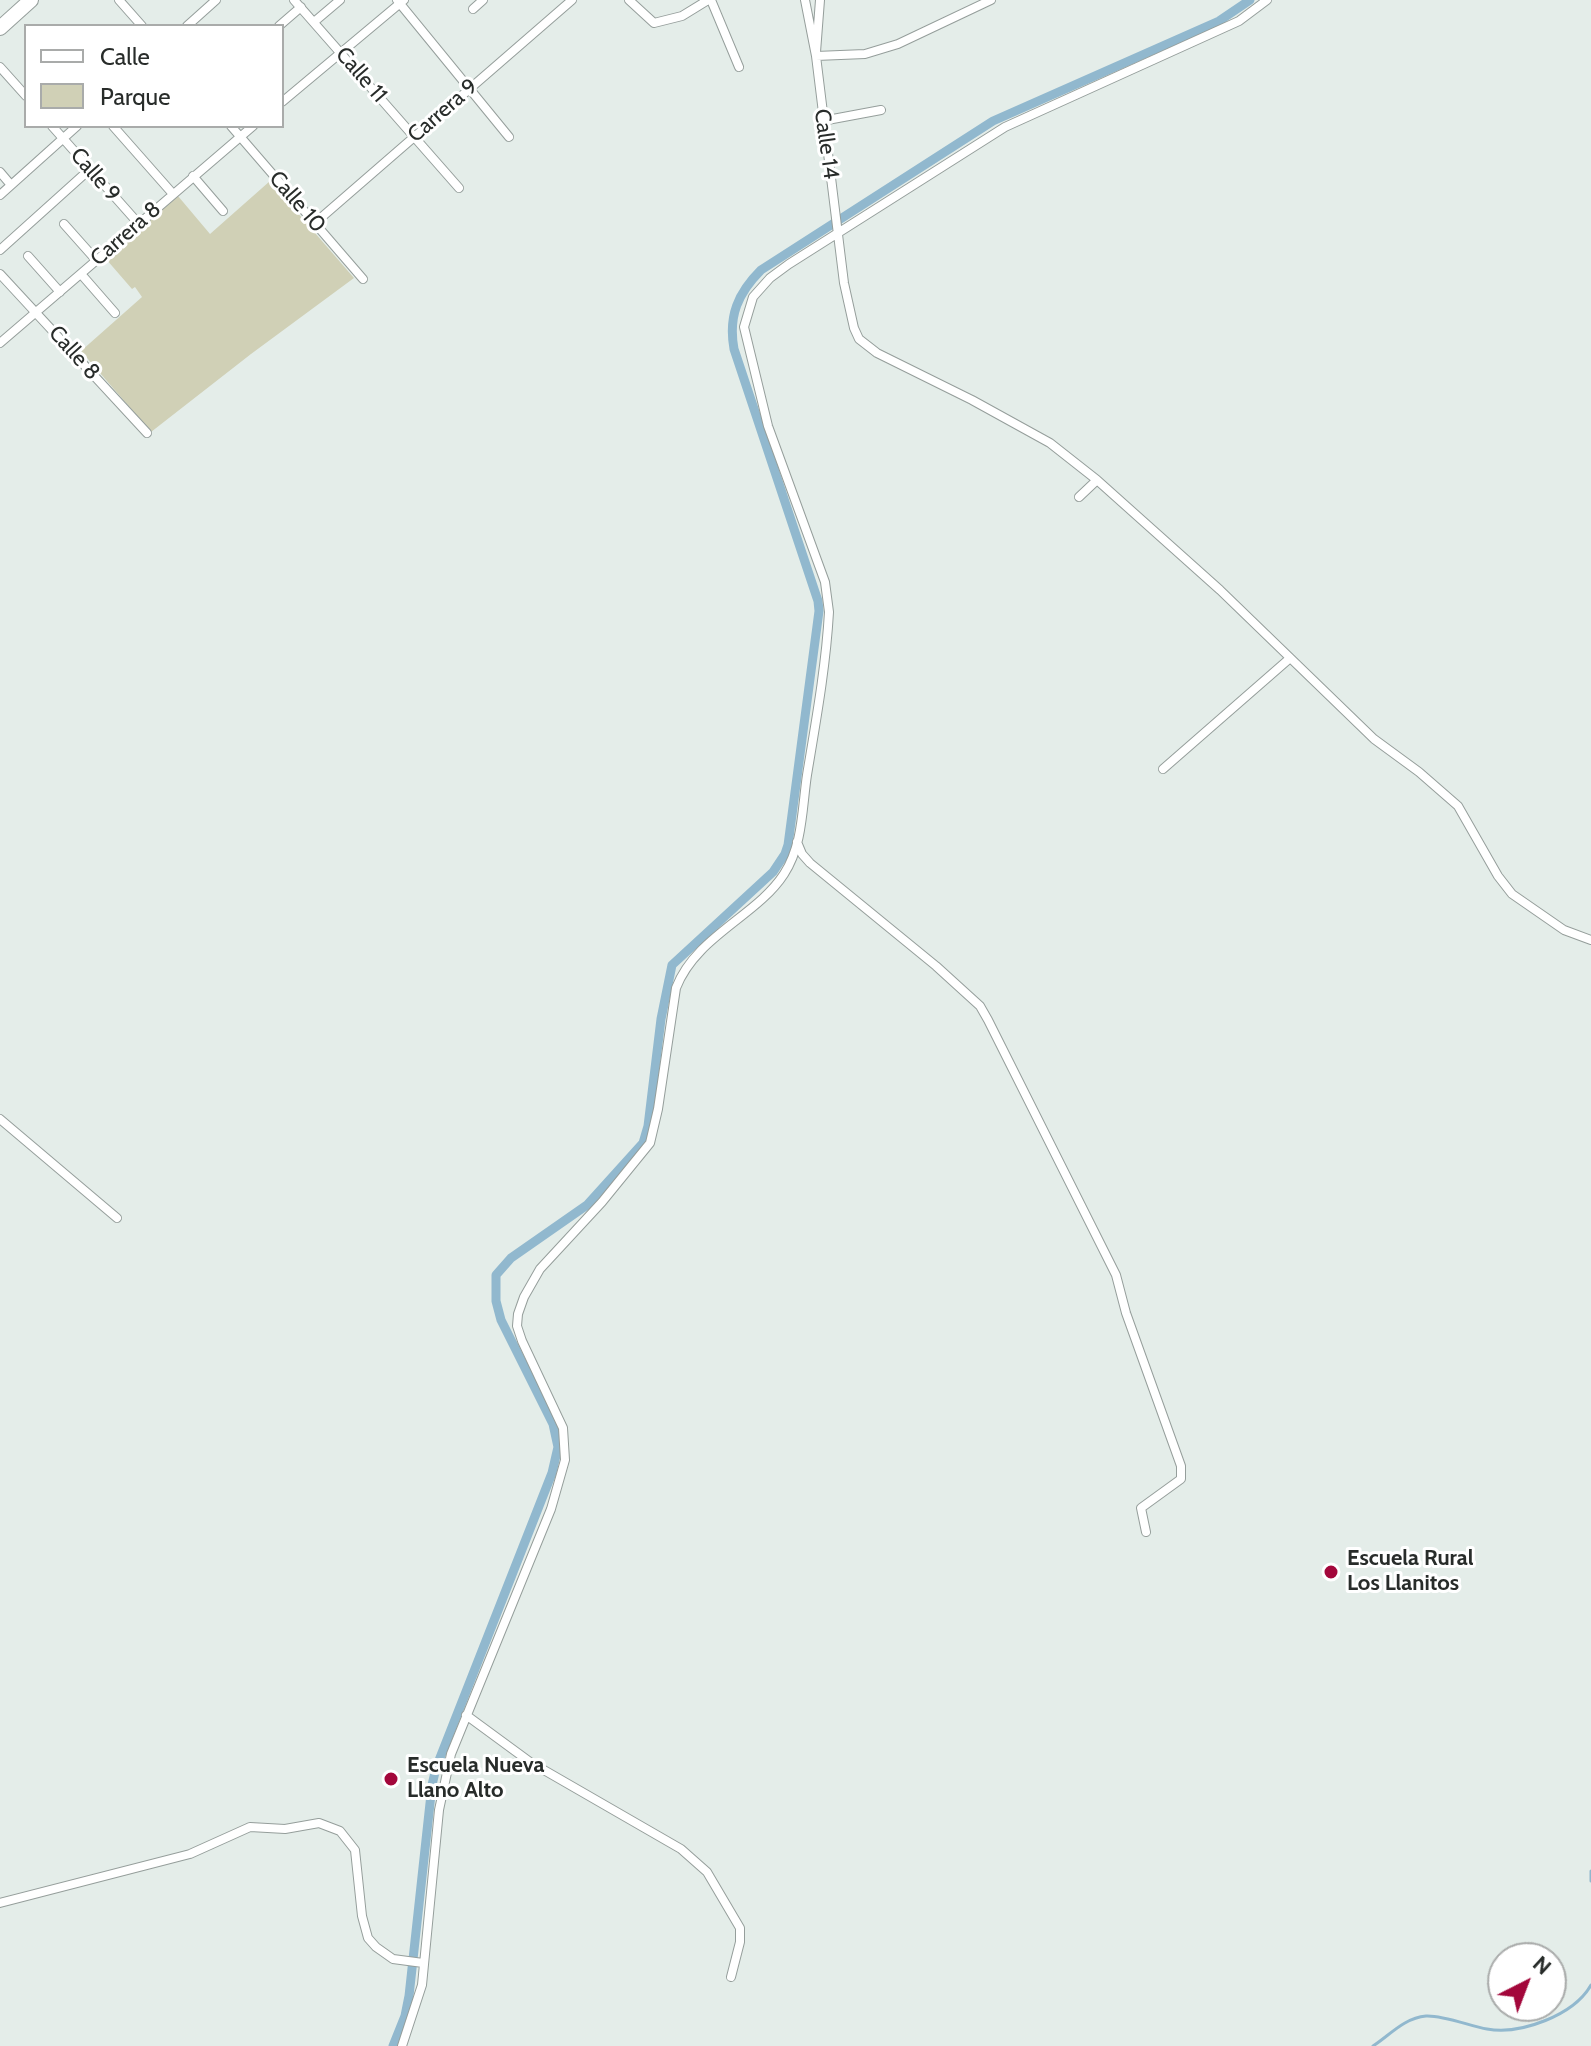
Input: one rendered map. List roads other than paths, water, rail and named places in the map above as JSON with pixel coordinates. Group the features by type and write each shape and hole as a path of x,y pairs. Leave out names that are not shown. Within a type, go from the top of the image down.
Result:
{"main road":[{"path":"0,28 31,0"}],"street":[{"path":"119,0 140,24"},
{"path":"189,24 216,0"},
{"path":"314,22 340,0"},
{"path":"473,9 483,0"},
{"name":"Carrera 9","path":"315,223 572,0"},
{"path":"629,0 654,23 682,16 710,0 739,67"},
{"name":"Calle 14","path":"805,0 816,56 822,121 849,310 859,339 877,353 1050,443 1097,480"},
{"name":"Calle 14","path":"816,56 820,0"},
{"path":"816,56 865,54 898,44 991,0"},
{"path":"402,2046 422,1985 441,1800 451,1754 551,1509 565,1460 566,1442 560,1417 517,1326 524,1297 547,1260 602,1202 650,1143 680,977 716,937 779,881 797,842 803,817 829,612 825,582 768,426 744,327 746,312 759,288 789,264 1005,127 1239,21 1267,0"},
{"path":"284,100 400,1 509,137"},
{"path":"281,24 297,4"},
{"name":"Calle 11","path":"297,4 459,188"},
{"path":"0,67 24,94"},
{"path":"822,121 881,110"},
{"name":"Calle 9","path":"54,128 138,223"},
{"path":"0,195 75,128"},
{"path":"115,128 173,194"},
{"name":"Calle 10","path":"233,128 363,279"},
{"name":"Carrera 8","path":"0,343 251,128"},
{"path":"0,250 90,169"},
{"path":"0,172 11,185"},
{"path":"193,176 223,211"},
{"path":"64,224 96,260"},
{"path":"28,256 60,292"},
{"name":"Calle 8","path":"0,274 147,433"},
{"path":"81,274 115,313"},
{"path":"1079,497 1097,480 1220,590 1374,739 1458,806 1498,876 1512,894 1564,930 1591,940"},
{"path":"1163,769 1289,659"},
{"path":"797,842 810,863 980,1006 1024,1089 1116,1275 1126,1313 1181,1466 1181,1479 1141,1508 1146,1532"},
{"path":"0,1119 117,1218"},
{"path":"466,1715 530,1762 681,1849 707,1872 740,1928 740,1942 731,1977"},
{"path":"0,1903 190,1854 245,1828 285,1829 319,1823 340,1831 355,1850 362,1916 368,1938 393,1959 423,1963"}],"waterway":[{"path":"393,2046 409,1996 436,1768 552,1473 558,1447 553,1424 501,1320 496,1301 496,1275 511,1258 587,1205 643,1143 672,965 773,872 788,845 819,611 734,349 732,326 741,296 761,270 993,121 1219,21 1250,0"},
{"path":"1591,1871 1591,1881"},
{"path":"1373,2046 1404,2023 1418,2017 1433,2016 1487,2029 1530,2026 1560,2014 1583,1996 1591,1985"}],"place":[{"name":"Escuela Rural Los Llanitos","path":"1331,1572"},
{"name":"Escuela Nueva Llano Alto","path":"391,1779"}]}
